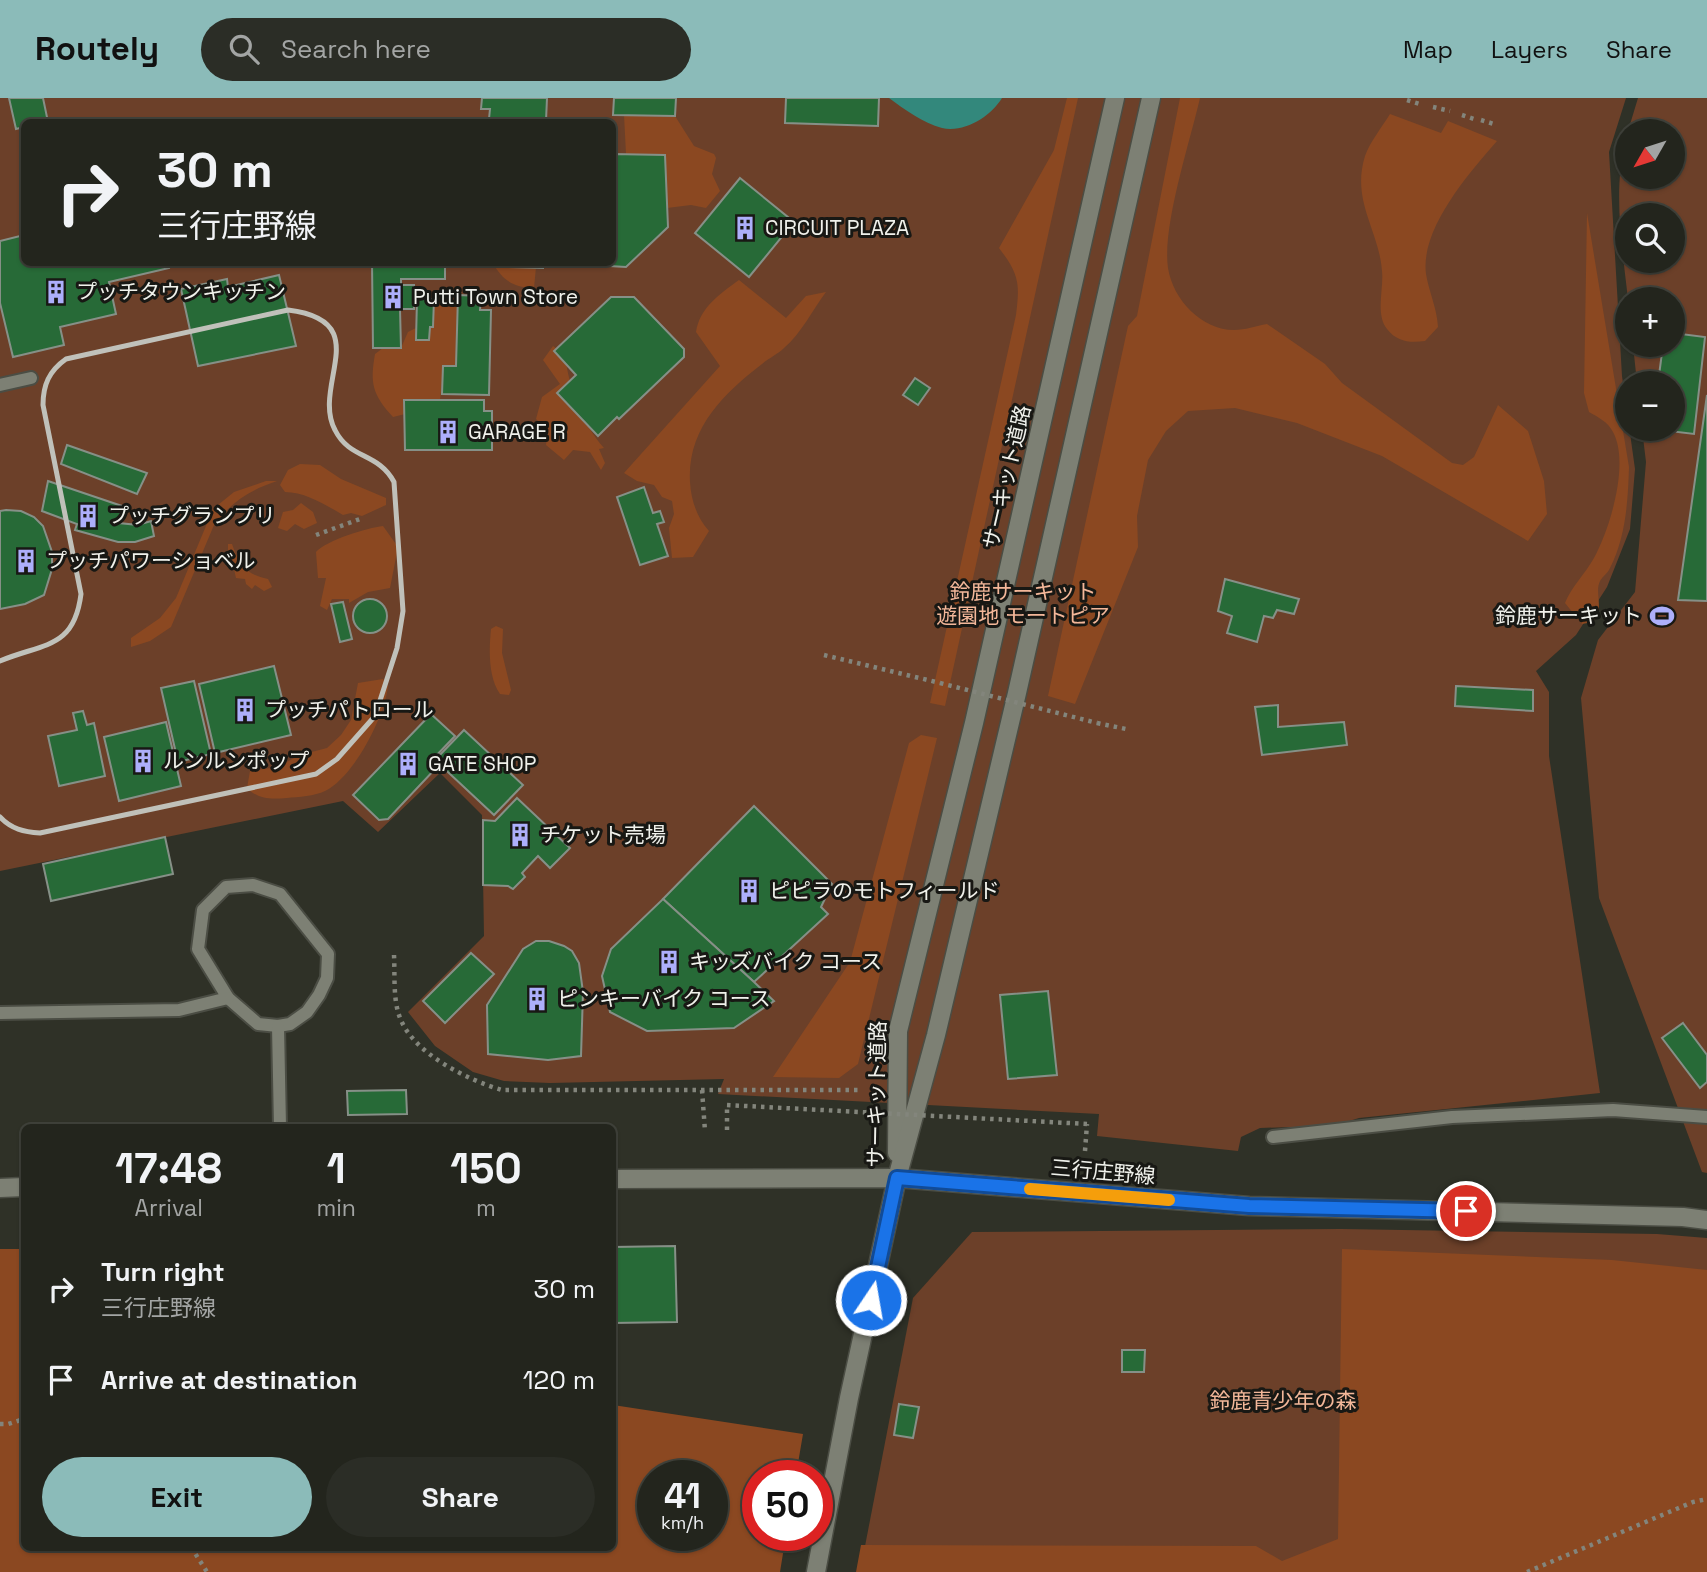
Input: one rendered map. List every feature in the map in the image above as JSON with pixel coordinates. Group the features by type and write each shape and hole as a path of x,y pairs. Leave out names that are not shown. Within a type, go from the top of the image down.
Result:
{"street":[{"name":"サーキット道路","path":"897,1178 898,1031 974,723 1115,98"},
{"name":"サーキット道路","path":"897,1178 936,1035 1014,706 1151,98"},
{"name":"三行庄野線","path":"616,1179 897,1178 1249,1206 1683,1217 1707,1220"},
{"path":"816,1572 849,1398 897,1178"},
{"path":"0,1188 21,1188"}],"lane":[{"path":"0,385 31,377"},
{"path":"253,885 280,894 328,954 327,978 319,995 307,1012 290,1024 278,1026 258,1024 229,998 198,949 203,910 226,887 253,885"},
{"path":"0,1013 179,1010 229,998"},
{"path":"278,1026 280,1124"},
{"path":"1273,1137 1479,1116 1613,1110 1707,1118"}],"path":[{"path":"1407,100 1423,105"},
{"path":"1433,107 1450,111"},
{"path":"1462,115 1474,119"},
{"path":"1481,120 1494,124"},
{"path":"316,535 360,519"},
{"path":"824,655 1126,729"},
{"path":"394,955 399,1015 423,1048 475,1082 502,1090 859,1090"},
{"path":"702,1090 705,1131"},
{"path":"727,1130 727,1105 1087,1124 1085,1151"},
{"path":"0,1424 21,1420"},
{"path":"1527,1572 1693,1502 1707,1500"},
{"path":"194,1551 207,1572"}],"green space":[{"name":"鈴鹿サーキット 遊園地 モートピア","path":"0,98 1626,98 1619,119 1615,119 1615,133 1609,152 1617,287 1615,357 1621,357 1622,371 1615,371 1615,441 1631,441 1635,469 1630,529 1607,587 1576,635 1536,671 1549,692 1549,756 1600,1093 1359,1118 1314,1132 1290,1127 1260,1128 1241,1137 1238,1151 1097,1136 1099,1114 718,1094 724,1079 550,1083 504,1081 473,1072 435,1046 408,1012 484,936 482,815 440,773 378,832 343,801 0,871"},
{"name":"鈴鹿サーキット","path":"1638,98 1707,98 1707,1173 1702,1172 1599,898 1581,698 1598,640 1635,592 1646,462 1643,441 1685,441 1685,371 1636,371 1634,357 1685,357 1685,287 1627,287 1625,273 1685,273 1685,203 1619,203 1619,189 1685,189 1685,119 1632,119"},
{"name":"鈴鹿青少年の森","path":"1341,1229 1657,1234 1707,1238 1707,1572 860,1572 913,1298 972,1232"}],"shaded area":[{"path":"1067,98 1078,98 945,706 930,703 1016,315 1016,279 1011,265 999,248 1054,150"},
{"path":"1180,98 1200,98 1173,207 1167,250 1171,280 1183,302 1200,319 1222,329 1238,330 1267,324 1325,364 1342,383 1452,463 1463,465 1474,457 1498,405 1528,431 1544,481 1547,514 1528,541 1382,456 1297,423 1235,408 1188,411 1166,431 1148,460 1137,516 1138,547 1075,704 1048,696 1128,326 1137,316"},
{"path":"1390,114 1441,133 1448,121 1497,141 1461,185 1438,221 1431,239 1426,257 1426,274 1438,327 1425,341 1409,342 1399,339 1383,323 1380,256 1363,201 1361,187 1365,156"},
{"path":"624,115 675,116 694,146 714,154 716,158 712,174 720,191 706,208 691,205 667,208 665,156 626,154"},
{"path":"1587,213 1615,382 1615,437 1606,423 1589,412 1584,393"},
{"path":"495,266 536,267 534,288 509,282"},
{"path":"739,280 786,318 806,296 826,292 790,342 734,388 710,414 701,429 694,445 690,482 695,508 709,531 693,557 672,558 669,528 674,514 672,501 662,497 654,485 637,481 624,473 720,366 696,332 706,308"},
{"path":"458,295 456,366 444,366 440,400 405,400 405,414 393,417 374,388 375,354 383,348 401,348 408,332 416,328 416,340 429,340 434,299"},
{"path":"553,346 565,355 578,405 589,428 604,448 599,449 605,463 601,470 590,452 573,450 564,460 546,445 548,430 536,419 542,397 560,384 543,360"},
{"path":"1616,441 1625,441 1629,467 1623,531 1609,570 1598,586 1599,605 1596,616 1593,622 1582,624 1565,603 1594,558 1612,514 1619,478"},
{"path":"300,464 320,465 341,479 386,498 386,505 362,516 351,513 343,515 308,497 285,492 280,485 288,470"},
{"path":"266,481 277,481 242,498 214,525 171,627 150,641 131,647 131,638 160,618 176,598 213,509 234,492"},
{"path":"301,503 313,512 317,523 304,529 295,524 287,531 278,528 283,512 293,510"},
{"path":"383,526 398,547 390,588 368,592 349,603 349,599 332,599 327,610 320,606 326,578 318,578 316,552 338,539"},
{"path":"228,544 232,544 244,568 254,575 268,579 272,587 264,591 255,585 252,589 245,579 236,578 234,569 228,564"},
{"path":"496,626 503,629 502,653 511,690 509,695 500,694 491,671 491,629"},
{"path":"383,679 388,686 386,699 374,729 357,760 336,784 316,794 281,798 261,797 247,788 250,771 277,767 300,755 327,748 341,735 351,720 358,683"},
{"path":"921,735 937,738 858,1064 839,1078 773,1077 850,962 909,743"},
{"path":"0,1249 21,1249 21,1551 616,1551 616,1405 803,1434 799,1460 742,1460 742,1551 783,1551 780,1572 0,1572"},
{"path":"1342,1249 1612,1260 1707,1270 1707,1572 856,1572 861,1545 1256,1546 1282,1561 1338,1539"}],"water":[{"path":"889,98 1002,98 976,122 951,129 928,123"}],"building":[{"path":"9,98 43,98 47,119 21,119 21,128 16,129"},
{"path":"482,98 547,98 546,119 489,119 490,109 481,109"},
{"path":"614,98 676,98 675,116 613,115"},
{"path":"786,98 879,98 878,126 785,123"},
{"path":"616,154 665,155 668,227 626,267 609,266 616,266"},
{"name":"CIRCUIT PLAZA","path":"740,178 794,222 749,277 695,233"},
{"name":"プッチタウンキッチン","path":"21,236 21,266 169,268 109,282 116,314 60,327 64,345 13,357 0,303 0,241"},
{"name":"Putti Town Store","path":"372,266 445,266 445,279 401,279 401,285 414,285 414,309 400,309 401,348 373,348"},
{"path":"543,266 543,268 508,267"},
{"path":"279,275 296,346 198,366 181,289 227,279 228,287"},
{"path":"458,295 481,296 480,310 491,310 489,395 442,394 443,366 456,366"},
{"path":"611,297 634,297 684,349 684,357 598,436 557,393 576,375 554,351"},
{"path":"417,299 434,299 433,327 430,327 429,340 416,340"},
{"path":"1685,334 1705,337 1694,434 1685,433 1685,371 1660,371 1661,357 1685,357"},
{"path":"915,378 930,388 918,405 903,395"},
{"path":"1707,395 1707,601 1678,600"},
{"name":"GARAGE R","path":"404,400 484,400 484,411 492,411 492,450 405,450"},
{"path":"67,445 147,473 137,494 61,464"},
{"name":"プッチグランプリ","path":"48,481 122,506 119,523 138,525 151,521 154,536 135,542 118,542 75,530 77,524 42,511"},
{"path":"644,487 653,513 660,511 664,522 657,524 668,556 640,565 617,497"},
{"name":"プッチパワーショベル","path":"0,511 21,511 34,517 43,526 52,552 52,569 44,595 25,604 0,609"},
{"path":"1225,579 1299,599 1294,614 1277,610 1273,618 1264,616 1257,642 1227,633 1232,616 1218,611"},
{"path":"370,599 382,604 387,616 382,628 370,633 358,628 353,616 358,604"},
{"path":"343,602 352,639 340,642 331,604"},
{"name":"プッチパトロール","path":"274,666 291,735 215,753 199,684"},
{"path":"194,681 211,754 178,762 161,688"},
{"path":"1456,686 1533,690 1533,711 1455,706"},
{"path":"1278,705 1278,727 1344,722 1347,745 1262,755 1255,707"},
{"path":"83,711 87,725 94,723 105,776 59,786 48,736 77,730 73,713"},
{"name":"GATE SHOP","path":"431,714 455,736 431,761 437,767 388,819 379,820 353,795"},
{"name":"ルンルンポップ","path":"166,722 181,786 119,801 104,737"},
{"path":"464,730 523,785 494,815 435,760"},
{"name":"チケット売場","path":"517,798 570,848 550,868 538,856 522,873 525,877 513,889 508,886 483,885 483,820 495,821"},
{"name":"ピピラのモトフィールド","path":"754,806 832,884 821,907 828,914 754,982 663,899"},
{"path":"165,837 173,874 51,901 43,864"},
{"name":"キッズバイク コース","path":"663,899 774,1001 734,1028 647,1031 610,1012 602,976 611,949"},
{"name":"ピンキーバイク コース","path":"536,941 549,941 564,946 572,951 579,963 583,992 581,1056 548,1060 488,1054 487,1005 523,949"},
{"path":"471,953 494,974 445,1023 423,1001"},
{"path":"1048,991 1057,1075 1008,1079 1000,995"},
{"path":"1683,1023 1707,1055 1707,1082 1700,1088 1662,1038"},
{"path":"406,1090 407,1114 348,1115 347,1091"},
{"path":"675,1246 677,1322 616,1323 616,1247"},
{"path":"1122,1350 1145,1350 1144,1372 1122,1372"},
{"path":"899,1404 919,1407 913,1438 894,1435"}],"railway":[{"path":"0,661 42,647 63,635 71,626 81,594 43,405 44,391 55,368 66,359 288,310 315,316 330,327 336,341 330,394 330,412 335,430 348,447 380,465 394,482 403,611 397,648 375,716 337,759 316,774 40,833 18,829 0,817"}],"slow traffic":[{"path":"1030,1189 1169,1200"}],"place":[{"name":"CIRCUIT PLAZA","path":"745,228"},
{"name":"プッチタウンキッチン","path":"56,292"},
{"name":"Putti Town Store","path":"393,297"},
{"name":"GARAGE R","path":"448,432"},
{"name":"プッチグランプリ","path":"88,516"},
{"name":"プッチパワーショベル","path":"26,561"},
{"name":"鈴鹿サーキット","path":"1662,616"},
{"name":"プッチパトロール","path":"245,710"},
{"name":"ルンルンポップ","path":"143,761"},
{"name":"GATE SHOP","path":"408,764"},
{"name":"チケット売場","path":"520,835"},
{"name":"ピピラのモトフィールド","path":"749,891"},
{"name":"キッズバイク コース","path":"669,962"},
{"name":"ピンキーバイク コース","path":"537,999"}],"route":[{"path":"871,1300 897,1178 1249,1206 1466,1211"}]}
